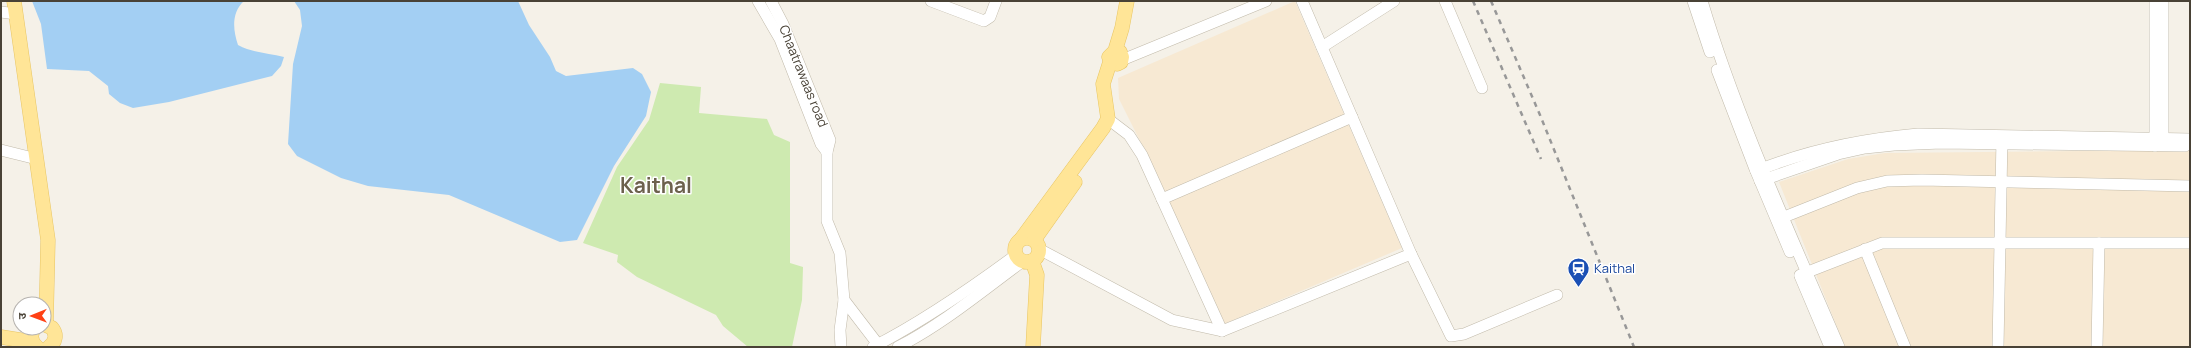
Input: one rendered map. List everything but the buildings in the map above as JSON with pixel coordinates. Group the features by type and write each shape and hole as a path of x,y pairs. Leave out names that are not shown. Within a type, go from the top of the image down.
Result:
{"main road":[{"path":"1117,58 1127,1"},
{"path":"1033,347 1037,275 1028,251 1103,128 1110,120 1103,84 1117,58 1128,31 1133,1"},
{"path":"15,7 48,240 43,296"},
{"path":"52,331 54,331 56,336 52,346"},
{"path":"1,337 12,336"}],"street":[{"path":"758,1 780,39 821,144 828,152"},
{"name":"Chaatrawaas road","path":"771,1 783,24 830,140 828,152 827,221 840,253 844,300 840,330 841,347"},
{"path":"931,1 984,20 990,17 996,1"},
{"path":"1117,58 1266,1"},
{"path":"1302,1 1411,254 1451,336 1464,334 1557,295"},
{"path":"1322,47 1394,1"},
{"path":"1445,1 1482,88"},
{"path":"1693,1 1710,53 1804,274 1840,347"},
{"path":"1702,1 1716,48 1762,175 1784,217 1830,347"},
{"path":"2155,1 2159,142"},
{"path":"2159,142 2163,1"},
{"path":"1,12 15,7"},
{"path":"1162,199 1352,116"},
{"path":"1110,120 1129,135 1142,155 1222,331"},
{"path":"1762,175 1864,148 2002,140 2159,142 2190,139"},
{"path":"1998,347 2002,140"},
{"path":"2159,142 2190,146"},
{"path":"1,150 37,159"},
{"path":"1784,217 1857,188 1887,181 1922,180 2190,186"},
{"path":"1804,274 1882,243 2190,243"},
{"path":"2097,347 2099,243"},
{"path":"1865,249 1905,347"},
{"path":"1028,251 1172,320 1222,331 1411,254"},
{"path":"844,300 877,346 948,304 1028,251"},
{"path":"898,347 923,334 954,313 1028,251"}],"shaded area":[{"path":"1295,1 1402,248 1224,324 1159,179 1119,99 1118,78"},
{"path":"2190,150 2190,347 1845,347 1779,182 1848,159 1885,153"}],"green space":[{"path":"660,83 701,87 699,113 767,119 774,135 790,142 790,263 803,267 802,300 792,347 748,347 723,326 716,315 637,277 617,262 618,255 583,243 617,167 649,120"}],"water":[{"path":"32,1 244,1 237,11 234,22 238,45 255,51 284,57 281,66 272,76 169,102 133,108 120,103 109,94 108,86 89,71 47,69 41,24"},
{"path":"294,1 518,1 529,25 550,57 556,71 566,76 633,68 642,74 651,92 646,116 614,166 577,240 560,242 449,195 368,186 341,178 297,156 288,144 293,64 302,26 300,10"}],"railway":[{"path":"1473,1 1541,159"},
{"path":"1491,1 1540,115 1634,347"}],"place":[{"name":"Kaithal","path":"1579,288"}],"district":[{"name":"Kaithal","path":"656,186"}]}
